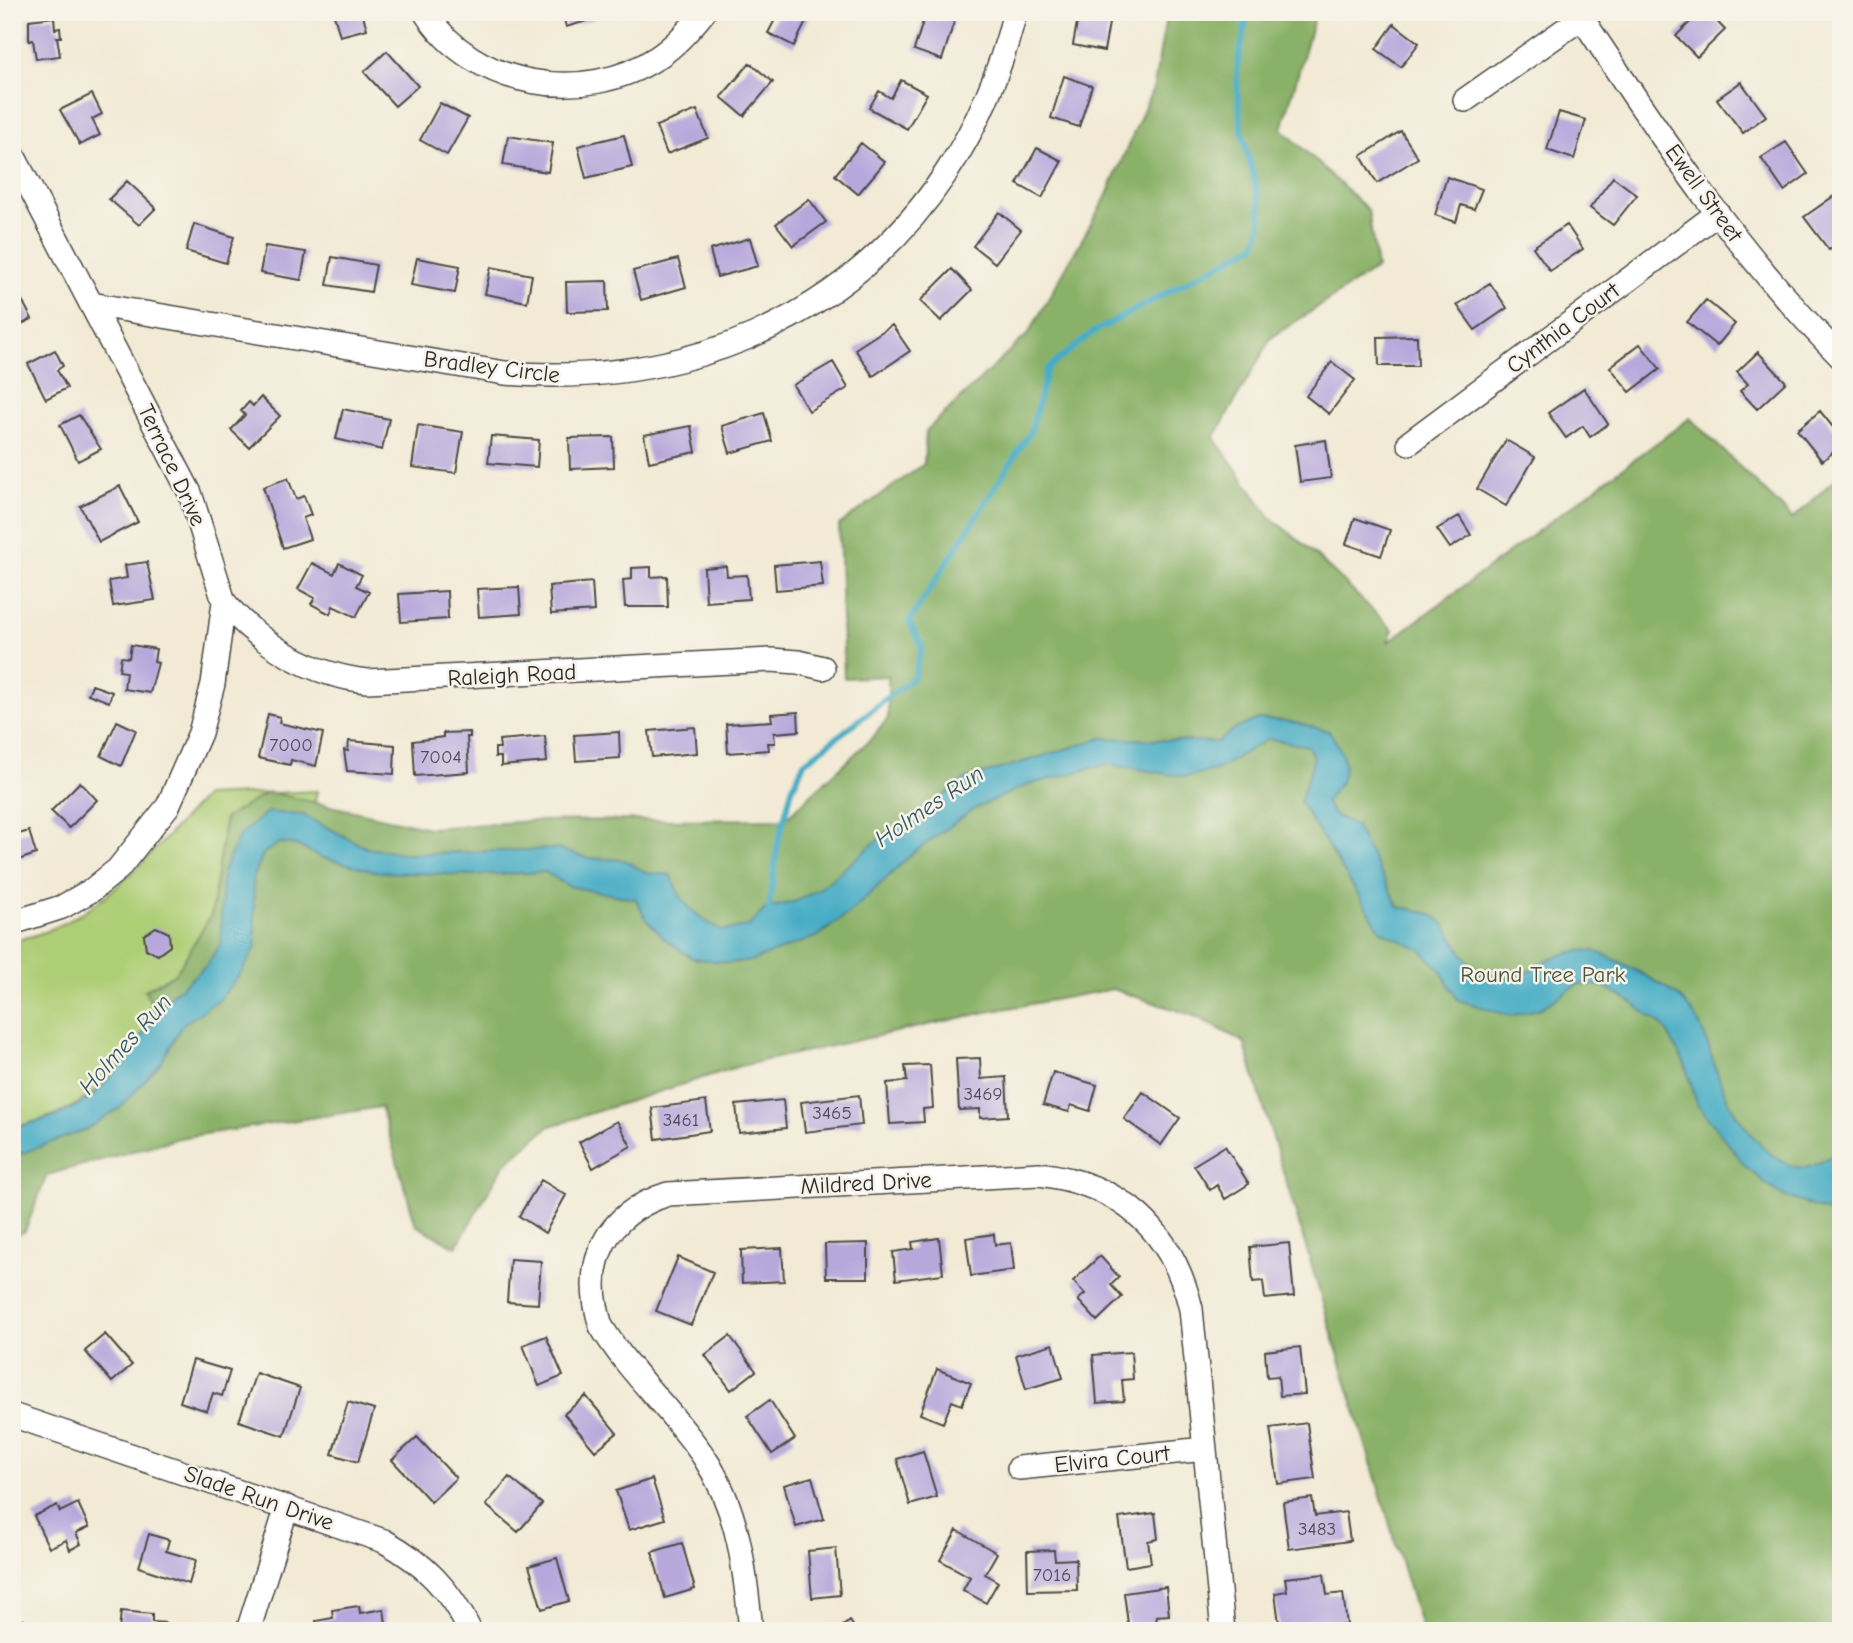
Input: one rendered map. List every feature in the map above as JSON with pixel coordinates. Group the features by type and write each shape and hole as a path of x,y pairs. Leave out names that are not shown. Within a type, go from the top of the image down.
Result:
{"street":[{"path":"425,12 451,43 476,61 505,75 530,82 575,85 606,80 632,71 658,57 681,39 704,12"},
{"name":"Bradley Circle","path":"92,304 505,373 548,377 628,372 671,364 723,348 765,331 807,308 878,254 912,219 940,184 980,115 999,69 1015,12"},
{"path":"1465,100 1586,15"},
{"name":"Ewell Street","path":"1586,15 1718,213 1754,261 1841,357"},
{"name":"Terrace Drive","path":"12,153 190,493 224,602 213,684 200,733 168,806 118,869 92,890 62,907 12,923"},
{"name":"Cynthia Court","path":"1409,443 1718,213"},
{"name":"Raleigh Road","path":"224,602 259,636 288,655 314,669 367,681 771,660 798,662 823,668"},
{"name":"Mildred Drive","path":"751,1631 744,1562 724,1493 704,1458 609,1339 594,1302 593,1278 598,1255 608,1235 622,1218 648,1201 668,1194 1039,1174 1093,1186 1119,1199 1143,1218 1176,1263 1191,1309 1223,1631"},
{"name":"Slade Run Drive","path":"12,1415 364,1533 408,1554 441,1583 454,1599 470,1631"},
{"name":"Elvira Court","path":"1019,1468 1205,1449"},
{"path":"248,1631 288,1507"}],"green space":[{"name":"Round Tree Park","path":"1167,12 1316,12 1282,129 1368,210 1377,268 1271,338 1214,438 1271,518 1307,547 1393,630 1387,643 1690,418 1793,519 1841,473 1841,1631 1422,1631 1244,1042 1197,1017 1113,989 987,1012 740,1066 548,1127 504,1165 456,1247 416,1225 381,1107 179,1138 47,1175 25,1231 12,1238 12,1128 41,1120 82,1101 98,1089 125,1059 156,1015 145,990 176,973 211,915 225,818 268,792 429,828 531,821 785,819 873,737 888,718 888,676 844,678 839,525 924,464 926,431 1029,333 1106,197 1154,86"},
{"path":"317,791 305,845 118,1069 93,1094 71,1109 12,1128 12,941 42,933 95,904 141,864 205,796"}],"water":[{"path":"1258,719 1288,721 1329,731 1341,752 1345,768 1339,783 1325,802 1334,815 1355,825 1399,907 1430,914 1440,920 1464,956 1483,972 1507,979 1515,978 1554,957 1592,951 1626,965 1678,996 1705,1036 1727,1098 1762,1146 1787,1164 1800,1167 1813,1166 1841,1150 1841,1214 1836,1215 1779,1194 1747,1168 1697,1104 1685,1065 1665,1028 1630,1001 1603,986 1579,984 1541,1008 1510,1016 1458,1000 1439,968 1420,949 1381,931 1300,802 1314,758 1308,746 1268,739 1218,769 1186,777 1108,764 1027,785 972,810 912,854 854,909 818,936 751,961 729,963 692,958 665,939 646,919 636,899 568,886 545,872 475,875 378,872 320,857 296,845 279,843 263,854 253,878 256,947 241,973 219,1000 182,1025 161,1063 121,1107 85,1130 12,1157 12,1128 57,1116 91,1098 118,1069 167,999 207,965 221,943 222,874 239,836 267,812 303,815 367,848 409,854 557,849 588,858 624,860 647,873 671,875 684,902 704,920 722,931 749,926 765,909 797,901 821,888 886,833 922,813 964,780 1102,738 1217,742 1233,730"}],"building":[{"path":"333,12 362,12 367,29 340,36"},
{"path":"562,12 614,12 614,13 566,27"},
{"path":"779,12 811,12 794,46 768,33"},
{"path":"926,12 955,19 942,60 914,50"},
{"path":"1079,12 1111,12 1104,51 1073,45"},
{"path":"1700,12 1708,12 1725,30 1697,57 1676,36"},
{"path":"54,17 55,29 60,28 61,37 57,37 60,56 36,59 33,40 29,41 29,20"},
{"path":"1394,24 1419,43 1401,67 1376,49"},
{"path":"387,51 418,86 395,106 364,72"},
{"path":"750,63 773,82 744,116 721,97"},
{"path":"1064,76 1092,86 1079,127 1051,118"},
{"path":"901,80 927,94 907,129 869,108 879,91 891,98"},
{"path":"1741,82 1766,116 1743,133 1717,99"},
{"path":"92,94 102,114 92,119 100,135 80,145 60,110"},
{"path":"440,103 468,118 447,155 420,140"},
{"path":"697,110 708,138 667,154 656,126"},
{"path":"1559,112 1586,120 1574,159 1547,150"},
{"path":"1401,131 1418,158 1377,183 1361,156"},
{"path":"624,135 632,167 586,178 578,146"},
{"path":"508,136 553,143 548,172 503,165"},
{"path":"1786,142 1808,174 1784,191 1761,158"},
{"path":"861,143 885,162 858,194 835,175"},
{"path":"1037,148 1062,161 1042,198 1017,184"},
{"path":"1447,177 1482,189 1474,209 1461,205 1456,222 1435,215"},
{"path":"1613,177 1637,195 1613,225 1590,208"},
{"path":"127,181 156,208 139,225 109,199"},
{"path":"1841,191 1841,241 1829,250 1804,217"},
{"path":"809,199 826,222 793,246 776,224"},
{"path":"999,212 1021,230 995,263 973,246"},
{"path":"194,224 234,237 226,263 186,251"},
{"path":"1567,225 1583,249 1550,271 1533,247"},
{"path":"750,238 758,266 717,277 710,250"},
{"path":"265,246 306,252 301,280 260,273"},
{"path":"332,257 376,265 371,292 327,285"},
{"path":"417,258 460,266 455,293 411,285"},
{"path":"678,259 686,287 641,300 633,271"},
{"path":"491,267 532,275 527,302 485,294"},
{"path":"952,269 972,290 941,321 920,301"},
{"path":"12,281 32,319 12,329"},
{"path":"607,281 608,311 567,312 566,282"},
{"path":"1490,283 1507,308 1475,330 1457,305"},
{"path":"1706,300 1735,324 1717,346 1687,322"},
{"path":"892,325 910,351 873,376 855,349"},
{"path":"1417,336 1418,366 1379,366 1378,337"},
{"path":"1640,344 1660,369 1630,392 1610,367"},
{"path":"55,350 63,366 57,370 67,388 46,399 28,364"},
{"path":"1758,352 1786,382 1757,409 1740,391 1748,384 1737,372"},
{"path":"833,362 848,388 809,411 793,385"},
{"path":"1332,362 1355,380 1329,414 1306,396"},
{"path":"1584,388 1608,424 1590,437 1583,426 1566,438 1548,413"},
{"path":"261,397 280,416 249,447 231,430 245,415 241,411 249,402 253,406"},
{"path":"343,409 389,419 382,450 336,439"},
{"path":"1820,411 1841,437 1841,446 1822,461 1797,430"},
{"path":"764,413 772,441 730,453 722,426"},
{"path":"79,415 101,449 78,461 60,425"},
{"path":"418,425 463,432 456,473 412,467"},
{"path":"691,426 696,452 649,462 644,435"},
{"path":"491,436 539,440 537,467 488,463"},
{"path":"613,437 614,467 570,469 569,438"},
{"path":"1326,440 1331,478 1300,482 1295,445"},
{"path":"1506,440 1535,457 1506,506 1477,489"},
{"path":"288,478 296,499 304,496 311,515 303,518 310,539 283,548 263,487"},
{"path":"120,486 138,522 99,542 80,506"},
{"path":"1459,516 1471,535 1450,548 1437,529"},
{"path":"1355,518 1390,530 1381,556 1346,544"},
{"path":"820,561 823,586 776,590 774,565"},
{"path":"147,562 155,600 113,606 109,581 127,578 125,565"},
{"path":"312,563 334,574 339,563 362,575 356,586 369,592 356,617 333,606 330,614 311,604 315,598 298,589"},
{"path":"726,566 727,576 747,575 749,599 706,602 704,568"},
{"path":"651,567 651,577 667,576 668,607 625,607 623,580 632,579 632,568"},
{"path":"592,582 594,611 551,614 549,586"},
{"path":"519,587 521,614 479,617 477,589"},
{"path":"447,591 448,619 401,622 399,594"},
{"path":"131,645 156,649 154,662 158,663 150,693 124,689 126,672 119,671 121,657 129,658"},
{"path":"92,685 112,692 109,702 88,694"},
{"path":"798,712 799,731 774,733 775,743 768,743 769,750 728,753 726,724 772,721 771,714"},
{"path":"268,714 280,717 279,723 323,733 316,766 291,760 290,765 258,758"},
{"path":"117,721 136,730 121,766 101,756"},
{"path":"695,727 697,753 652,757 649,731"},
{"path":"470,732 470,737 467,737 469,772 415,776 413,741 443,737 443,733"},
{"path":"619,732 620,758 576,761 574,735"},
{"path":"545,736 547,762 501,766 501,757 495,757 495,748 500,748 499,740"},
{"path":"349,741 395,745 394,774 347,771 344,750 348,751"},
{"path":"80,782 97,800 69,828 51,811"},
{"path":"29,831 36,854 12,862 12,836"},
{"path":"156,927 169,933 170,946 158,955 146,949 144,935"},
{"path":"980,1058 981,1079 1006,1077 1008,1116 980,1118 980,1109 959,1110 956,1059"},
{"path":"930,1065 933,1108 923,1109 924,1122 890,1124 887,1083 907,1081 905,1066"},
{"path":"1053,1072 1097,1085 1090,1111 1071,1105 1069,1112 1043,1105"},
{"path":"1143,1092 1180,1118 1161,1145 1124,1119"},
{"path":"859,1095 862,1125 805,1132 801,1102"},
{"path":"783,1100 786,1128 739,1133 736,1105"},
{"path":"706,1101 710,1131 656,1139 652,1108"},
{"path":"617,1121 631,1146 593,1168 579,1142"},
{"path":"1225,1146 1249,1184 1225,1199 1217,1185 1210,1190 1194,1165"},
{"path":"541,1180 566,1195 545,1233 519,1216"},
{"path":"994,1234 995,1245 1011,1243 1014,1270 971,1276 966,1238"},
{"path":"939,1238 943,1274 896,1280 893,1252 913,1249 912,1242"},
{"path":"868,1243 868,1278 826,1278 825,1244"},
{"path":"1289,1243 1294,1296 1265,1299 1263,1281 1253,1282 1250,1247"},
{"path":"782,1248 784,1281 742,1283 741,1250"},
{"path":"1100,1256 1119,1277 1111,1285 1122,1297 1097,1321 1078,1300 1085,1294 1073,1281"},
{"path":"678,1257 713,1272 691,1325 656,1311"},
{"path":"510,1259 541,1261 538,1304 507,1302"},
{"path":"105,1334 132,1365 112,1382 85,1351"},
{"path":"546,1336 563,1376 539,1386 523,1345"},
{"path":"730,1336 756,1371 731,1390 705,1355"},
{"path":"1053,1344 1063,1378 1026,1389 1016,1355"},
{"path":"1300,1347 1305,1394 1280,1396 1278,1376 1267,1377 1265,1351"},
{"path":"1131,1352 1133,1379 1122,1380 1124,1401 1097,1403 1093,1355"},
{"path":"193,1360 230,1371 222,1396 213,1393 207,1411 180,1402"},
{"path":"937,1369 971,1383 962,1405 952,1401 943,1423 920,1414"},
{"path":"256,1373 300,1388 284,1436 239,1421"},
{"path":"586,1396 617,1433 595,1451 564,1414"},
{"path":"770,1400 795,1439 772,1454 747,1416"},
{"path":"348,1402 374,1410 358,1462 332,1454"},
{"path":"1307,1423 1315,1479 1278,1484 1270,1428"},
{"path":"417,1437 456,1478 431,1502 392,1460"},
{"path":"923,1451 937,1497 910,1505 897,1459"},
{"path":"509,1477 542,1504 518,1532 486,1505"},
{"path":"812,1477 824,1519 796,1527 784,1485"},
{"path":"652,1479 665,1519 629,1530 616,1491"},
{"path":"1312,1498 1315,1516 1346,1512 1350,1541 1289,1549 1283,1502"},
{"path":"78,1503 89,1527 76,1533 81,1544 70,1550 66,1540 49,1548 34,1516 57,1505 60,1512"},
{"path":"1155,1513 1158,1539 1148,1541 1151,1563 1126,1567 1119,1518"},
{"path":"957,1530 997,1553 985,1574 998,1582 986,1603 963,1590 970,1577 940,1560"},
{"path":"149,1534 169,1540 166,1551 196,1560 189,1584 139,1567"},
{"path":"682,1543 695,1589 665,1598 652,1552"},
{"path":"836,1548 840,1595 812,1598 808,1551"},
{"path":"1054,1550 1055,1560 1076,1559 1077,1590 1028,1591 1027,1551"},
{"path":"557,1558 569,1601 542,1609 529,1566"},
{"path":"1324,1574 1327,1595 1343,1593 1347,1625 1280,1631 1275,1593 1287,1591 1285,1578"},
{"path":"1166,1587 1169,1615 1156,1616 1158,1631 1129,1631 1124,1593"},
{"path":"359,1606 360,1613 384,1609 387,1631 317,1631 316,1621 333,1618 332,1610"},
{"path":"121,1611 152,1614 152,1622 166,1623 166,1631 119,1631"},
{"path":"24,1620 27,1631 12,1631 12,1624"},
{"path":"850,1621 857,1631 836,1631"}],"waterway":[{"path":"768,915 778,842 792,789 804,763 914,677 922,646 909,622 1031,431 1047,369 1092,333 1255,245 1260,232 1260,203 1242,130 1237,85 1246,12"}],"water label":[{"name":"Holmes Run","path":"929,806"},
{"name":"Holmes Run","path":"125,1044"}]}
